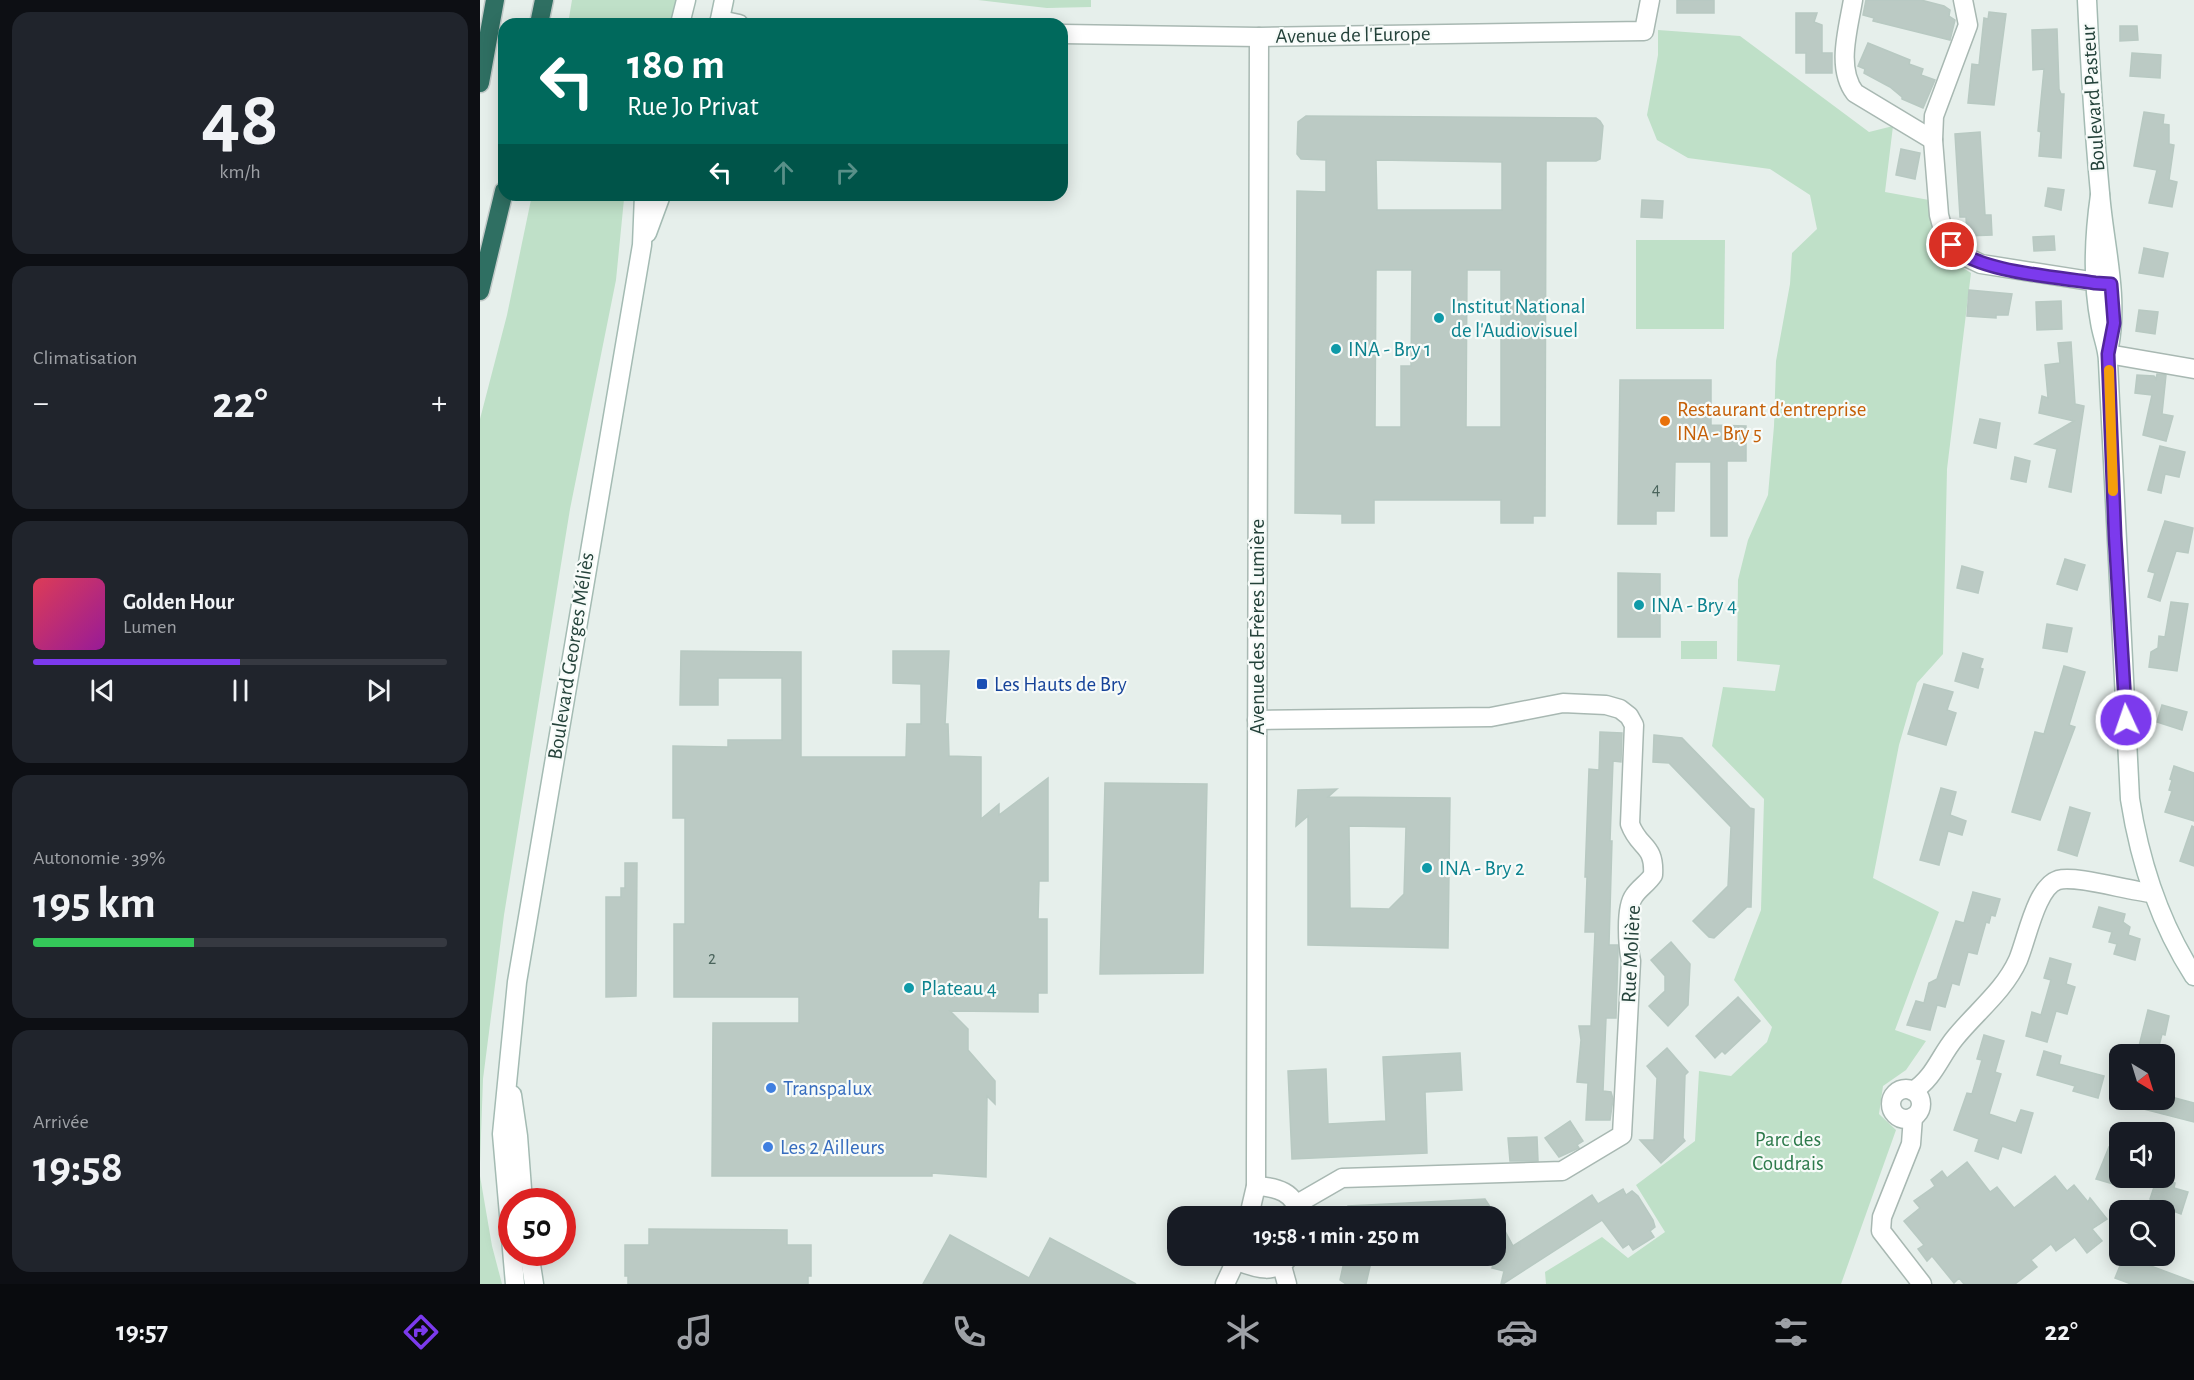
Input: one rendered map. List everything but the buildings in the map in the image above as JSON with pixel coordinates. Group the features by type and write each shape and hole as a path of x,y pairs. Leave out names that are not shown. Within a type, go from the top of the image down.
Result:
{"highway":[{"path":"480,83 495,0"},
{"path":"540,18 544,0"},
{"path":"480,291 502,201"}],"street":[{"path":"682,18 686,0"},
{"path":"714,0 717,18"},
{"path":"719,18 724,0"},
{"name":"Avenue de l'Europe","path":"1068,34 1259,37 1644,31 1650,0"},
{"path":"1852,0 1844,64 1846,81 1855,93 1933,140"},
{"path":"1963,0 1968,25 1934,116 1933,140 1939,215 1945,237 1960,254 1981,264 2103,283"},
{"name":"Boulevard Pasteur","path":"2088,0 2100,195 2095,241 2103,283 2100,323 2108,354 2115,536 2130,799 2136,833 2152,893 2180,954 2194,976"},
{"name":"Avenue des Frères Lumière","path":"1251,1206 1256,1186 1259,37"},
{"name":"Boulevard Georges Méliès","path":"515,1284 502,1134 517,982 642,246 644,201"},
{"name":"Boulevard Georges Méliès","path":"642,246 660,201"},
{"path":"2108,354 2194,369"},
{"name":"Rue Molière","path":"1257,720 1491,717 1563,703 1606,705 1620,709 1629,716 1634,726 1630,824 1634,833 1651,852 1654,860 1653,875 1633,896 1629,907 1631,961 1622,1135 1562,1171 1342,1178 1304,1206"},
{"path":"1922,1284 1881,1231 1882,1217 1911,1144 1913,1117 1907,1119 1898,1116 1892,1103 1897,1093 1903,1090 1913,1091 1925,1084 1954,1039 2010,976 2043,892 2054,881 2070,877 2122,890 2152,893"},
{"name":"Boulevard Georges Méliès","path":"507,1067 518,1136 522,1188"},
{"path":"1256,1186 1275,1187 1294,1206"},
{"path":"531,1266 534,1284"},
{"path":"1225,1284 1233,1266"},
{"path":"1254,1266 1262,1270 1273,1266"},
{"path":"1286,1266 1287,1284"}],"green space":[{"path":"572,0 676,0 672,18 569,18"},
{"path":"978,0 1091,0 1091,7 1047,8"},
{"name":"Parc des Coudrais","path":"1658,30 1740,36 1869,132 1893,126 1885,192 1929,200 1936,245 1948,257 1971,273 1947,469 1943,654 1917,683 1899,745 1873,878 1939,912 1895,1030 1926,1041 1906,1070 1883,1086 1879,1114 1896,1130 1841,1284 1546,1284 1545,1272 1602,1237 1628,1258 1665,1232 1636,1185 1695,1141 1699,1071 1731,1076 1767,1042 1772,1027 1734,980 1761,910 1764,799 1712,746 1723,687 1775,691 1780,665 1737,661 1738,580 1748,540 1768,495 1774,426 1776,361 1790,284 1792,253 1817,229 1810,195 1770,169 1688,158 1657,140 1647,115 1658,55"},
{"path":"531,201 624,201 616,280 570,509 504,915 483,1079 480,1163 480,419 507,315"},
{"path":"1636,240 1725,240 1724,329 1636,329"},
{"path":"1681,641 1717,641 1717,659 1681,659"},
{"path":"480,1176 492,1246 502,1284 480,1284"}],"slow traffic":[{"path":"2109,370 2113,491"}],"place":[{"name":"Institut National de l'Audiovisuel","path":"1439,318"},
{"name":"INA - Bry 1","path":"1336,349"},
{"name":"Restaurant d'entreprise INA - Bry 5","path":"1665,421"},
{"name":"INA - Bry 4","path":"1639,605"},
{"name":"Les Hauts de Bry","path":"982,684"},
{"name":"INA - Bry 2","path":"1427,868"},
{"name":"Plateau 4","path":"909,988"},
{"name":"Transpalux","path":"771,1088"},
{"name":"Les 2 Ailleurs","path":"768,1147"}],"route":[{"path":"1952,245 1960,254 1981,264 2111,284 2114,323 2108,354 2115,536 2126,720"}]}
